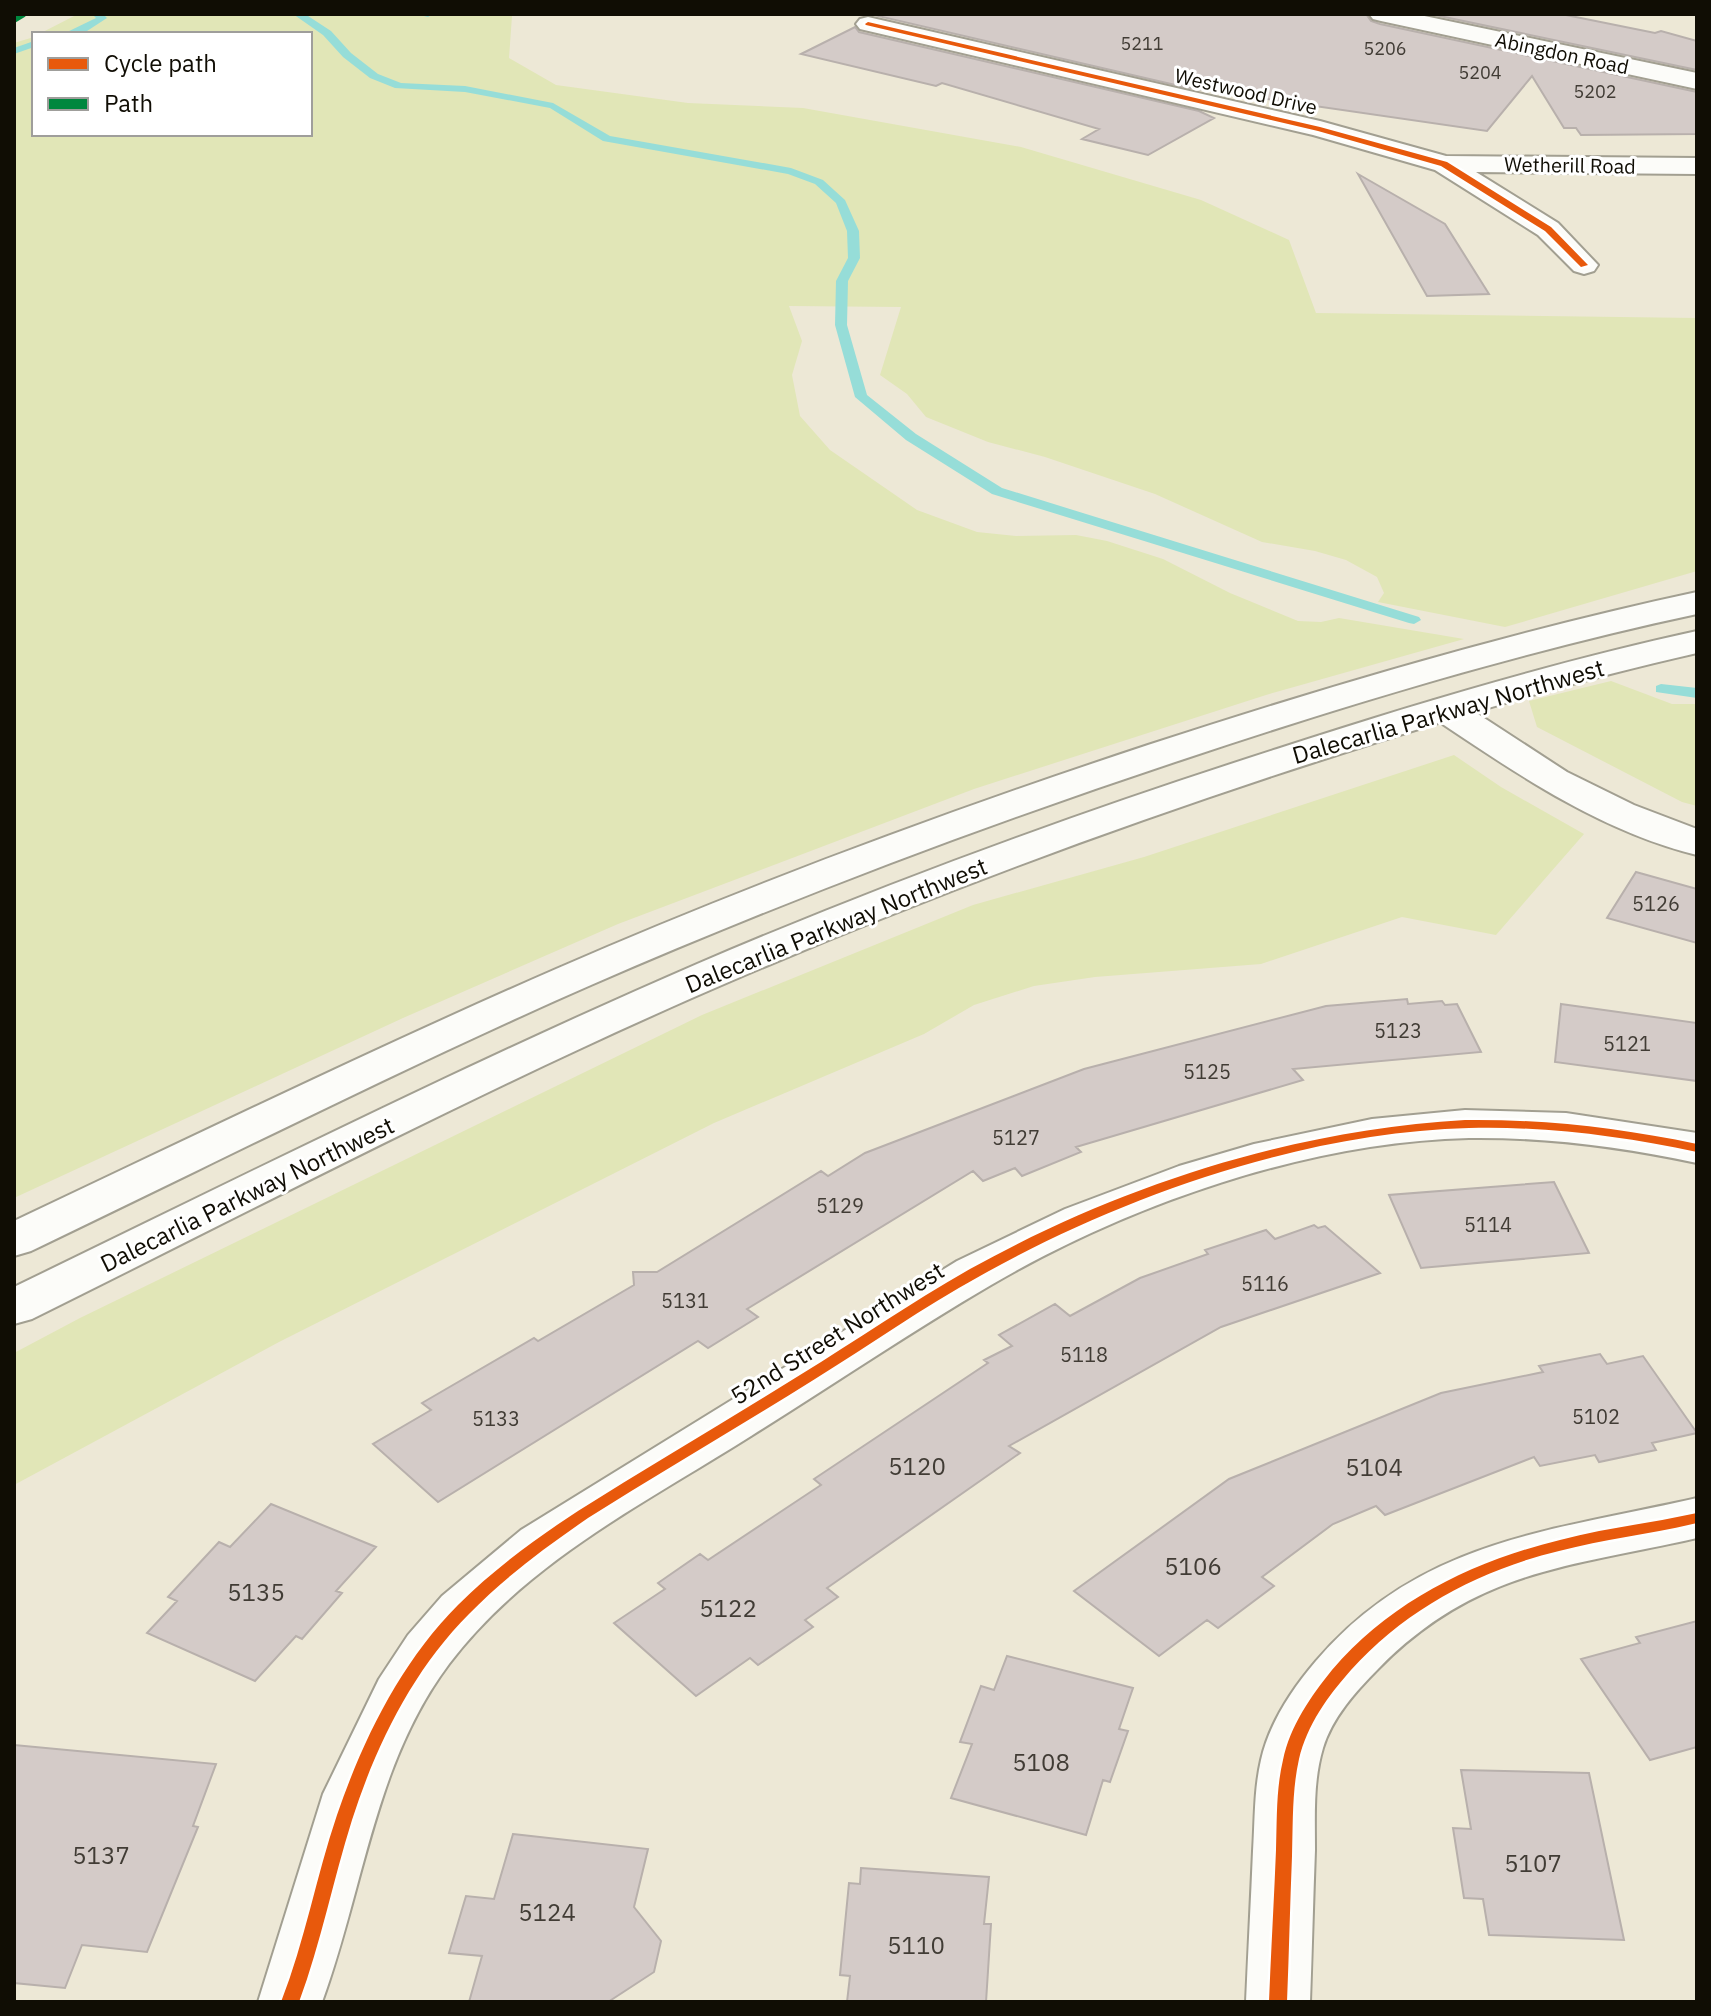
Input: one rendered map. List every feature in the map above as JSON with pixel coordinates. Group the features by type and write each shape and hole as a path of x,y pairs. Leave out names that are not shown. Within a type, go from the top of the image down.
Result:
{"street":[{"name":"Abingdon Road","path":"1381,14 1697,81"},
{"name":"Westwood Drive","path":"868,24 1304,125 1444,164 1548,229 1584,265"},
{"name":"Wetherill Road","path":"1444,164 1697,166"},
{"name":"Dalecarlia Parkway Northwest","path":"14,1240 517,1003 818,876 1099,774 1293,711 1483,655 1697,603"},
{"name":"Dalecarlia Parkway Northwest","path":"14,1307 511,1065 812,932 1141,807 1445,709 1697,642"},
{"path":"1445,709 1553,780 1620,813 1697,843"},
{"name":"52nd Street Northwest","path":"290,2002 324,1898 333,1855 367,1757 398,1697 432,1643 475,1595 543,1539 974,1273 1073,1224 1164,1188 1282,1153 1375,1133 1454,1125 1553,1127 1632,1135 1697,1148"},
{"path":"1278,2002 1286,1785 1295,1746 1313,1710 1337,1676 1365,1644 1398,1617 1474,1573 1561,1544 1697,1518"}],"green space":[{"path":"78,14 512,16 509,58 556,85 688,103 803,108 1021,147 1201,200 1289,240 1316,313 1697,318 1697,571 1505,627 1378,602 1384,593 1377,577 1346,560 1262,542 1155,494 1045,457 988,442 926,417 907,394 880,375 901,307 789,306 802,341 792,375 800,416 830,450 917,510 977,532 1016,536 1076,535 1107,541 1163,559 1230,593 1298,621 1321,622 1339,618 1464,639 1266,695 974,789 618,924 403,1018 14,1198 14,43 32,38 32,136 312,136 312,32 43,32"},
{"path":"1611,681 1672,704 1697,704 1697,806 1682,802 1537,727 1529,701"},
{"path":"1454,755 1501,787 1584,834 1496,935 1402,917 1261,964 1095,977 1034,986 974,1005 924,1034 714,1123 279,1342 14,1485 14,1353 80,1318 702,1015 973,905 1144,857"}],"building":[{"path":"1366,14 1371,21 1380,24 1697,92 1697,134 1581,135 1576,128 1564,128 1532,76 1487,131 1184,87 878,16"},
{"path":"1430,14 1561,14 1655,33 1661,31 1697,41 1697,70"},
{"path":"855,27 859,32 1199,111 1214,118 1148,155 1082,139 1099,129 942,83 936,86 801,54"},
{"path":"1358,174 1445,224 1489,294 1427,296"},
{"path":"1636,872 1697,889 1697,943 1607,918"},
{"path":"1407,999 1408,1004 1442,1001 1445,1005 1457,1004 1481,1052 1293,1069 1303,1080 1076,1147 1081,1152 1022,1176 1015,1168 983,1181 973,1171 747,1309 758,1317 708,1348 698,1341 438,1502 373,1444 431,1410 422,1403 634,1285 633,1272 657,1272 821,1171 828,1176 865,1153 1084,1069 1326,1006"},
{"path":"1561,1004 1697,1023 1697,1081 1555,1062"},
{"path":"1554,1182 1589,1253 1421,1268 1389,1195"},
{"path":"1314,1225 1318,1228 1325,1226 1380,1273 1221,1327 1009,1446 1020,1453 827,1588 838,1597 805,1620 813,1627 758,1665 750,1658 696,1696 614,1623 665,1589 658,1583 700,1554 708,1560 821,1485 814,1479 988,1363 984,1360 1012,1346 999,1335 1055,1304 1070,1316 1140,1278 1208,1254 1205,1250 1266,1230 1275,1239"},
{"path":"1600,1354 1607,1364 1643,1356 1697,1433 1652,1443 1656,1450 1599,1462 1595,1455 1540,1466 1534,1457 1385,1515 1376,1506 1333,1524 1262,1577 1274,1586 1218,1628 1207,1620 1159,1656 1074,1591 1229,1479 1441,1393 1543,1372 1539,1366"},
{"path":"271,1504 376,1547 336,1591 342,1593 302,1639 296,1636 255,1681 147,1633 177,1601 168,1597 219,1542 230,1547"},
{"path":"1697,1621 1697,1747 1650,1760 1581,1659 1640,1643 1636,1637"},
{"path":"1007,1656 1133,1688 1119,1729 1128,1731 1110,1782 1103,1780 1086,1835 951,1798 972,1744 960,1742 981,1686 994,1690"},
{"path":"14,1745 216,1764 193,1826 198,1827 147,1952 82,1945 65,1988 14,1983"},
{"path":"1461,1770 1589,1773 1624,1940 1489,1935 1483,1899 1464,1898 1453,1828 1471,1829"},
{"path":"513,1834 648,1849 634,1907 661,1941 654,1972 608,2002 469,2002 482,1956 449,1953 466,1896 494,1899"},
{"path":"861,1868 989,1877 984,1924 991,1924 986,2002 847,2002 850,1976 840,1975 849,1883 860,1884"}],"waterway":[{"path":"74,32 102,18 97,14"},
{"path":"298,14 327,33 347,55 374,76 399,86 465,89 553,106 607,139 791,171 819,182 841,202 853,231 854,258 842,281 841,325 861,397 911,437 997,491 1414,620"},
{"path":"421,14 428,14"},
{"path":"14,51 32,45"},
{"path":"1661,689 1697,693"}],"marked path":[{"path":"14,20 24,14"}],"cycle path":[{"path":"868,24 1320,129 1444,164 1548,229 1584,265"},
{"path":"290,2002 309,1948 345,1815 370,1753 399,1695 428,1650 462,1611 499,1576 583,1514 974,1273 1082,1220 1196,1176 1254,1158 1372,1133 1465,1124 1532,1125 1599,1131 1697,1148"},
{"path":"1278,2002 1288,1772 1298,1735 1310,1712 1342,1670 1395,1620 1420,1602 1473,1574 1560,1545 1697,1518"}]}
